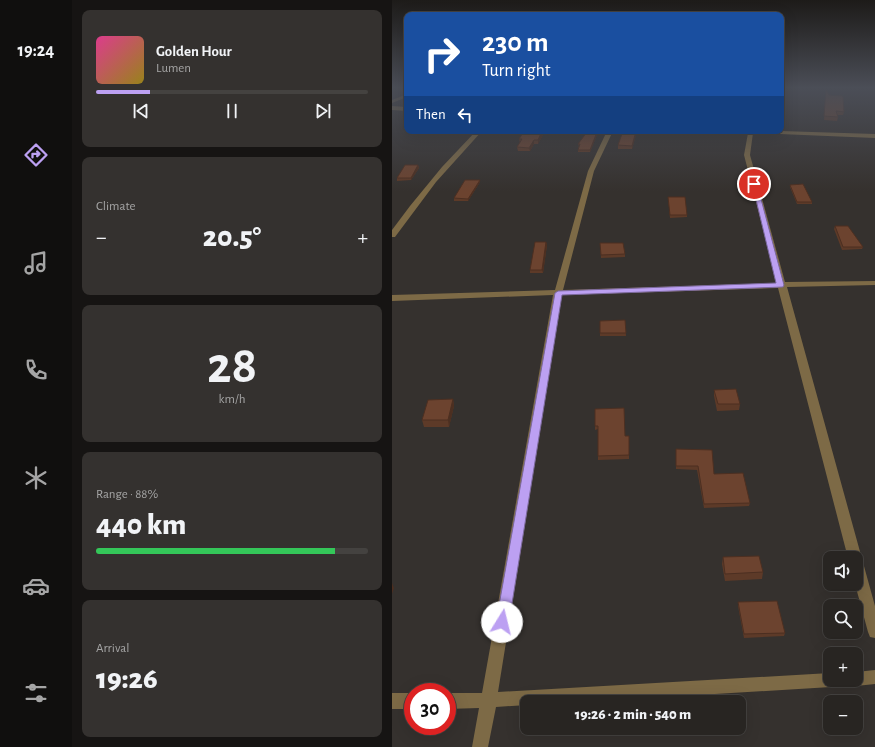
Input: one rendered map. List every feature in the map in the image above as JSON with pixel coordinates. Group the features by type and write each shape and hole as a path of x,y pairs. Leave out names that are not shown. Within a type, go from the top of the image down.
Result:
{"street":[{"path":"784,132 875,136"},
{"path":"392,235 411,207 460,150 476,134"},
{"path":"480,747 558,293 591,171 609,134"},
{"path":"750,134 747,155 853,551"},
{"path":"392,298 781,285 875,284"},
{"path":"863,588 875,632"},
{"path":"863,678 875,677"},
{"path":"456,700 489,700 823,680"},
{"path":"392,702 404,701"}],"building":[{"path":"522,134 541,134 538,140 534,140 529,148 517,147 522,139 519,139"},
{"path":"586,134 596,134 590,150 578,150 580,144 578,144"},
{"path":"622,134 635,134 632,146 618,145"},
{"path":"405,165 418,165 411,178 397,178"},
{"path":"465,180 480,180 468,199 454,198"},
{"path":"803,184 812,202 797,202 790,185"},
{"path":"668,197 685,197 687,215 670,215"},
{"path":"835,226 848,226 863,247 843,247"},
{"path":"535,242 546,242 542,270 530,270"},
{"path":"600,243 623,243 625,254 601,255"},
{"path":"625,320 626,333 600,333 600,321"},
{"path":"736,389 740,404 718,404 714,390"},
{"path":"453,399 448,420 422,420 428,400"},
{"path":"624,408 625,436 629,436 629,455 598,456 598,426 595,426 595,409"},
{"path":"676,449 712,450 714,474 743,473 750,503 704,504 698,466 676,466"},
{"path":"759,556 763,572 725,574 723,557"},
{"path":"777,601 785,633 744,634 738,602"}],"route":[{"path":"502,622 558,293 781,285 754,184"}]}
